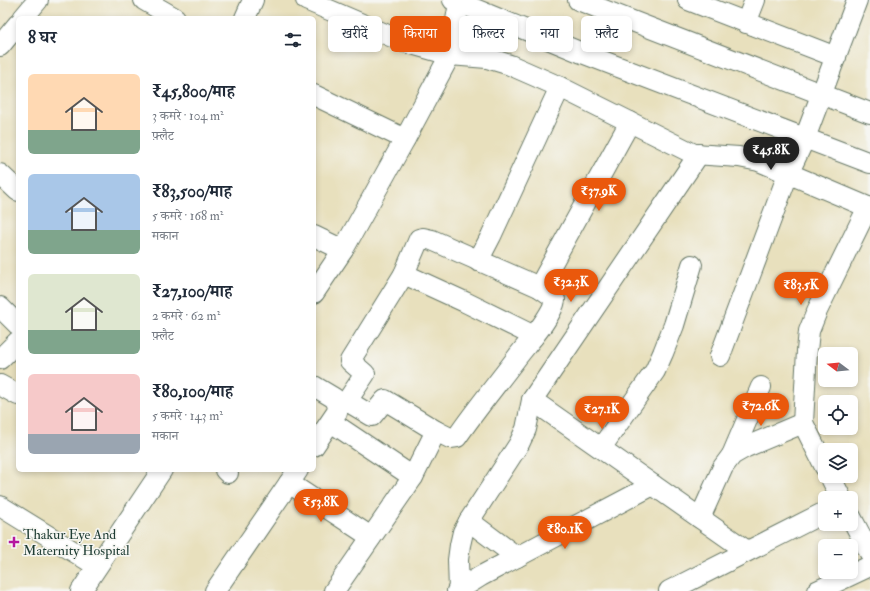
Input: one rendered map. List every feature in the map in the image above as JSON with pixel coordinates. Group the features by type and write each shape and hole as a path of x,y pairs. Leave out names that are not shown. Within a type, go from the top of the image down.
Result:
{"street":[{"path":"25,16 38,0"},
{"path":"144,0 172,16"},
{"path":"246,16 253,0"},
{"path":"306,0 404,42 450,55 487,58 510,65 560,87 694,154 739,157 759,161 869,208 817,311 809,331 803,423 818,453"},
{"path":"578,0 870,113"},
{"path":"688,0 836,57"},
{"path":"746,23 755,0"},
{"path":"720,356 788,174 805,138 858,0"},
{"path":"316,289 343,250 406,139 450,55 456,1 582,53 870,163"},
{"path":"0,46 16,26"},
{"path":"478,261 560,87"},
{"path":"316,96 406,139"},
{"path":"539,287 630,122"},
{"path":"459,590 458,560 463,532 520,444 526,429 532,400 699,154"},
{"path":"0,174 16,189"},
{"path":"316,237 343,250"},
{"path":"316,443 338,409 365,374 350,361 404,274 419,239 423,238 432,240 539,287 552,296 555,300 554,307 534,336 457,437 450,438 436,431 385,400 372,416 338,409"},
{"path":"601,448 655,371 674,325 692,265"},
{"path":"404,274 534,336"},
{"path":"0,307 16,323"},
{"path":"0,359 16,343"},
{"path":"0,385 16,395"},
{"path":"700,518 723,467 732,455 761,386"},
{"path":"316,387 334,398 338,409 413,477"},
{"path":"532,400 747,551"},
{"path":"732,455 746,447 803,423"},
{"path":"334,591 413,477 436,431"},
{"path":"81,591 154,473"},
{"path":"215,591 293,476 371,537"},
{"path":"459,590 481,576 653,485"},
{"path":"0,506 97,566"},
{"path":"669,591 818,516"},
{"path":"469,521 517,557"},
{"path":"858,530 870,553"},
{"path":"817,591 870,566"}],"place":[{"name":"Thakur Eye And Maternity Hospital","path":"14,542"}]}
